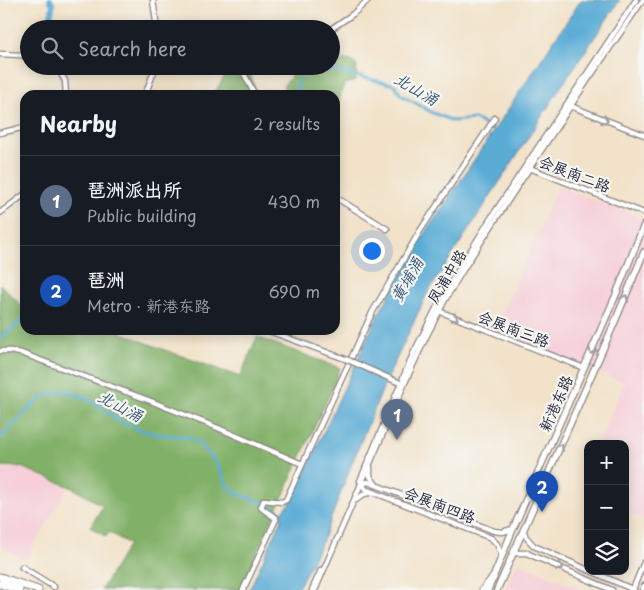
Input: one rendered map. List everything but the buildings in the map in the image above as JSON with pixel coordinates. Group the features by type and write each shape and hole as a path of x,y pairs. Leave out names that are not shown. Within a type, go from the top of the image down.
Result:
{"highway":[{"path":"0,577 38,590"},
{"path":"483,590 493,578"},
{"path":"0,584 19,590"}],"main road":[{"name":"新港东路","path":"488,590 615,297 644,225"},
{"name":"新港东路","path":"498,590 644,252"}],"street":[{"path":"153,0 156,20"},
{"path":"340,23 368,0"},
{"name":"凤浦中路","path":"314,590 413,354 463,262 527,168 636,0"},
{"name":"凤浦中路","path":"568,105 643,0"},
{"path":"0,54 20,55"},
{"path":"62,75 65,80 66,90"},
{"path":"147,90 153,75"},
{"path":"245,75 252,90"},
{"path":"568,105 644,135"},
{"path":"243,590 276,519 261,507 264,500 285,501 372,314 420,232 495,118"},
{"path":"0,133 20,128"},
{"name":"会展南二路","path":"527,168 644,213"},
{"path":"0,213 20,198"},
{"path":"340,200 387,229"},
{"name":"凤浦中路","path":"314,590 437,311"},
{"name":"会展南三路","path":"437,311 584,368"},
{"path":"280,335 348,360 400,383"},
{"path":"0,351 10,350 21,353 148,400 302,464"},
{"path":"370,465 370,476 377,486"},
{"path":"356,489 362,484 362,476"},
{"name":"会展南四路","path":"491,538 364,488 362,484 368,482 494,530 502,532 513,529"},
{"path":"354,502 364,494 374,492"},
{"path":"494,530 495,536 491,538 497,544 502,556"},
{"path":"524,532 534,546 584,569"},
{"path":"514,554 531,554 612,590"},
{"path":"598,575 633,590 644,562"},
{"path":"22,567 54,587"},
{"path":"642,590 644,586"}],"shaded area":[{"path":"558,186 644,219 644,520 629,514 629,440 600,440 624,382 494,332"},
{"path":"0,468 21,468 68,488 25,560 0,546"},
{"path":"518,563 583,590 505,590"}],"green space":[{"path":"340,59 351,61 357,66 355,81 344,84 340,97 340,90 285,90 283,86 291,75 340,75"},
{"path":"226,75 251,75 255,90 216,90"},
{"path":"0,284 20,304 20,335 127,335 240,377 257,337 340,368 240,590 101,590 129,544 109,532 106,537 90,527 103,506 73,488 21,467 0,466"}],"water":[{"name":"黄埔涌","path":"581,0 620,0 559,90 427,294 386,381 322,542 297,590 249,590 282,519 280,516 292,500 378,315 424,235"}],"waterway":[{"path":"50,0 53,5 50,20"},
{"name":"北山涌","path":"340,72 395,85 401,95 433,113 453,121 475,119 497,132"},
{"name":"北山涌","path":"297,90 304,75"},
{"name":"北山涌","path":"0,339 20,321"},
{"name":"北山涌","path":"0,438 38,400 61,391 72,393 84,397 123,423 140,430 155,434 187,437 198,442 213,459 227,485 234,492 285,514"}],"place":[{"name":"琶洲派出所","path":"397,440"},
{"name":"琶洲","path":"542,512"}]}
